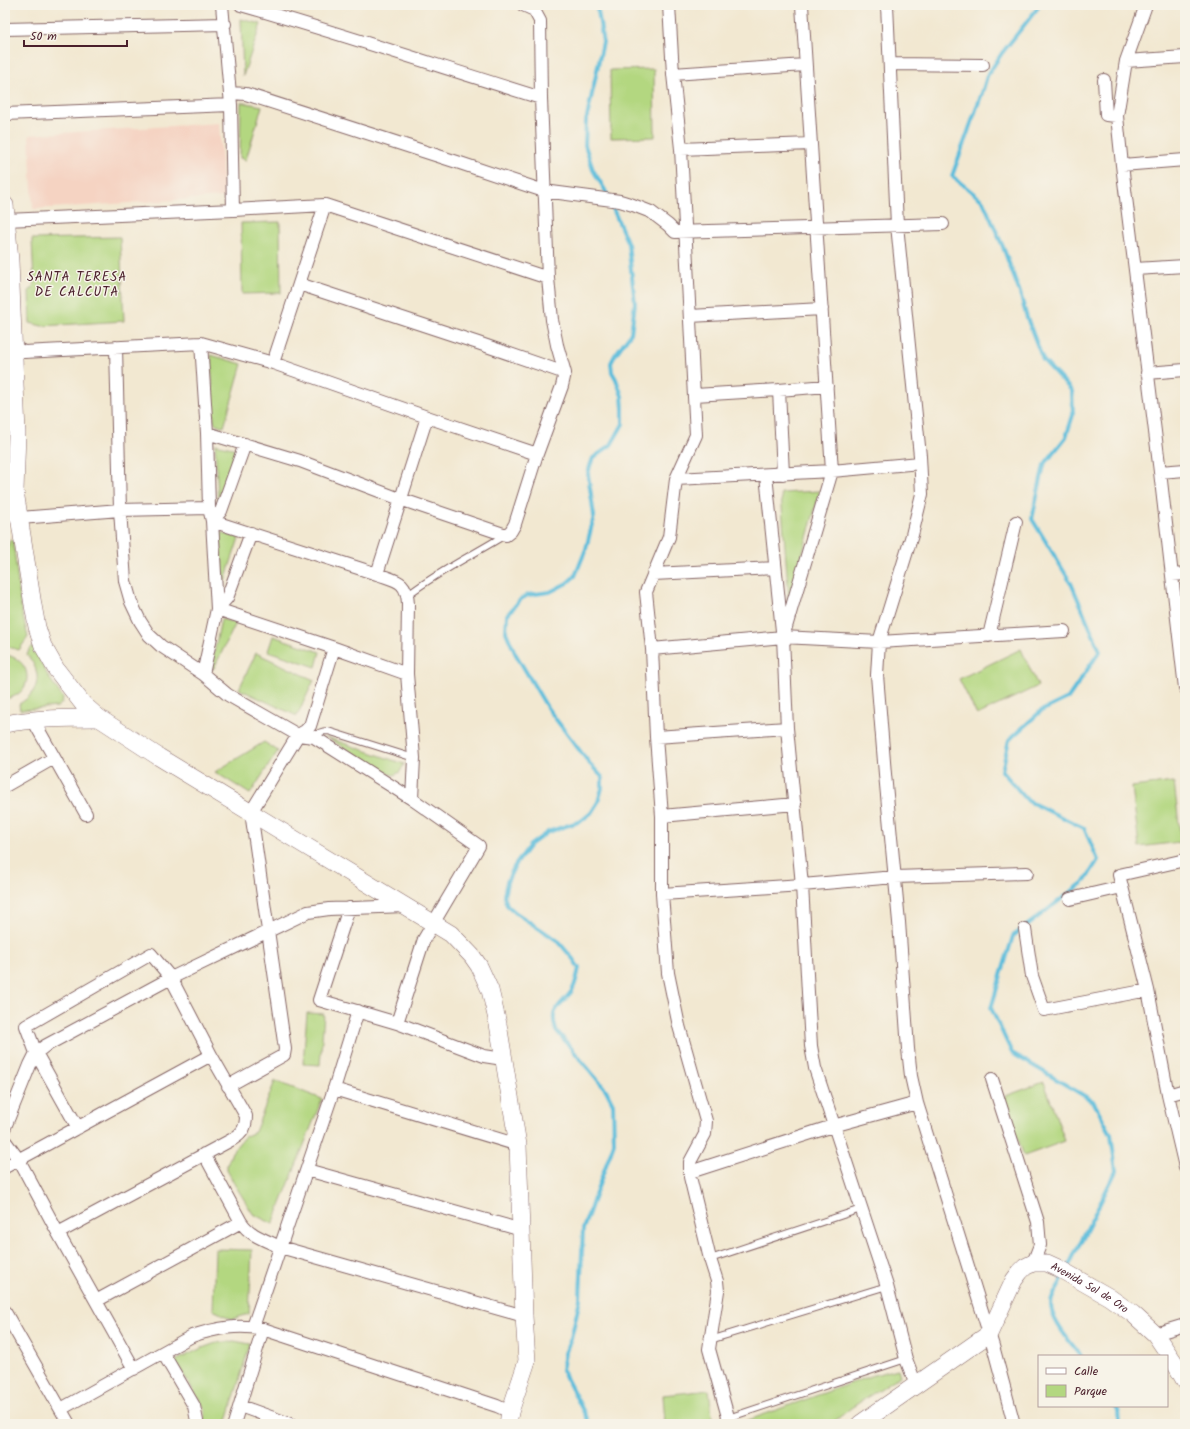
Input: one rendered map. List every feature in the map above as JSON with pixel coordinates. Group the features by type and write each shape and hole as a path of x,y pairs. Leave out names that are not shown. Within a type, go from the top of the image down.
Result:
{"street":[{"path":"222,5 230,99 233,210"},
{"path":"241,5 304,23 541,98"},
{"path":"207,432 300,461 400,499 506,535 511,531 515,524 537,454 562,386 565,373 555,332 548,278 541,98 540,21 534,10 523,5"},
{"path":"669,5 673,74 681,149 696,435 676,479 669,537 646,592 652,649 656,736 662,816 662,894 668,973 679,1026 706,1121 704,1134 690,1162 690,1177 710,1259 717,1281 718,1291 709,1349 729,1421"},
{"path":"783,637 832,471 822,309 815,227 802,5"},
{"path":"887,5 897,225 922,494 912,535 879,642 877,675 884,774 899,922 908,1050 911,1076 917,1103 1014,1424"},
{"path":"1146,5 1126,60 1117,116 1184,681"},
{"path":"5,29 224,24"},
{"path":"1126,60 1185,57"},
{"path":"890,64 982,65"},
{"path":"673,74 806,65"},
{"path":"1104,80 1106,115 1117,116"},
{"path":"5,114 230,99 246,94 457,162 544,192 633,205 651,212 675,232 943,224"},
{"path":"681,149 811,144"},
{"path":"1122,165 1185,160"},
{"path":"60,1409 192,1336 213,1329 258,1328 498,1406 509,1418 527,1361 524,1316 522,1230 518,1145 493,1004 490,990 479,966 461,944 451,934 159,757 99,718 72,692 56,669 44,646 37,627 13,516 15,491 11,434 5,213 233,210 325,204 548,278"},
{"path":"273,363 325,204"},
{"path":"1135,269 1185,266"},
{"path":"299,284 565,373"},
{"path":"690,316 822,309"},
{"path":"9,346 24,352 201,343 273,363 427,418 537,454"},
{"path":"201,343 207,432 209,508 212,521 217,609 203,674"},
{"path":"116,347 120,510 125,581 135,613 149,635 161,646 203,674 228,695 298,735 314,737 412,799 480,846 424,939 397,1023"},
{"path":"1147,373 1185,370"},
{"path":"695,395 827,386"},
{"path":"779,390 783,474"},
{"path":"377,574 427,418"},
{"path":"212,521 221,511 246,444"},
{"path":"676,479 832,471 920,463"},
{"path":"1160,472 1185,470"},
{"path":"766,475 783,637 787,728 802,885 811,1046 815,1068 887,1286 906,1359 916,1385"},
{"path":"13,516 120,510 209,508"},
{"path":"212,521 377,574 401,583 405,588 408,595 407,674 414,758 412,799"},
{"path":"989,636 1016,522"},
{"path":"217,609 227,598 251,533"},
{"path":"654,574 775,568"},
{"path":"1172,575 1185,574"},
{"path":"217,609 407,674"},
{"path":"652,649 783,637 879,642 1064,631"},
{"path":"228,1086 284,1055 285,1049 251,812 298,735 310,726 334,648"},
{"path":"5,724 58,718 99,718"},
{"path":"33,720 86,814"},
{"path":"656,736 787,728"},
{"path":"5,786 54,758"},
{"path":"662,816 795,804"},
{"path":"1185,860 1119,875 1148,990 1168,1095 1185,1167"},
{"path":"662,894 802,885 895,877 1027,872"},
{"path":"1070,899 1122,887"},
{"path":"5,1127 36,1053 46,1046 171,978 308,912 349,908 405,906"},
{"path":"349,908 319,1000 397,1023 484,1056 503,1059"},
{"path":"1025,929 1032,976 1044,1010 1148,990"},
{"path":"58,1233 240,1135 246,1124 246,1116 211,1055 171,978 150,954 26,1026 36,1053 78,1128"},
{"path":"234,1424 240,1406 258,1328 280,1247 334,1089 358,1011"},
{"path":"5,1167 211,1055"},
{"path":"992,1079 1038,1222 1040,1263"},
{"path":"334,1089 518,1145"},
{"path":"1168,1095 1185,1090"},
{"path":"690,1172 833,1126 917,1103"},
{"path":"5,1141 19,1160 134,1369"},
{"path":"204,1154 241,1222 246,1229 257,1237 280,1247 524,1316"},
{"path":"307,1170 522,1230"},
{"path":"96,1302 241,1222"},
{"name":"Avenida Sol de Oro","path":"860,1424 988,1334 1014,1280 1025,1267 1040,1263 1058,1268 1110,1297 1133,1314 1155,1334 1185,1381"},
{"path":"6,1316 69,1424"},
{"path":"1155,1334 1185,1325"},
{"path":"163,1353 194,1406 197,1421 196,1424"},
{"path":"240,1406 290,1424"}],"lane":[{"path":"408,595 427,580 506,535"},
{"path":"314,737 317,733 328,731 414,758"},
{"path":"710,1259 861,1209"},
{"path":"710,1340 887,1286"},
{"path":"729,1421 906,1359"}],"shaded area":[{"path":"219,123 224,197 33,209 29,135"}],"green space":[{"path":"241,19 261,24 243,76"},
{"path":"654,69 655,137 611,138 610,70"},
{"path":"241,102 262,106 246,160 240,158"},
{"path":"280,222 281,293 242,294 241,223"},
{"path":"120,237 124,321 42,326 30,323 29,291 34,285 32,239"},
{"path":"211,355 242,364 224,427 214,423"},
{"path":"215,444 236,449 218,499"},
{"path":"820,491 789,602 781,493"},
{"path":"220,532 239,538 223,586"},
{"path":"10,540 13,540 21,608 28,637 19,650 5,646 5,557"},
{"path":"221,619 236,623 214,668 211,668"},
{"path":"273,636 320,652 316,667 268,651"},
{"path":"33,646 48,676 63,698 62,703 57,707 20,710 19,704 31,694 37,682 35,669 27,655"},
{"path":"1021,649 1038,686 977,715 959,679"},
{"path":"256,653 314,680 297,716 239,689"},
{"path":"7,655 16,659 22,664 26,671 27,678 21,691 14,696 5,699 5,656"},
{"path":"326,737 404,764 400,772 394,775 389,774"},
{"path":"264,742 278,751 250,794 215,772"},
{"path":"1174,782 1181,842 1139,847 1132,787"},
{"path":"307,1013 324,1014 320,1065 303,1064"},
{"path":"275,1081 322,1099 273,1224 253,1214 227,1170 227,1165 232,1152 244,1137 255,1132"},
{"path":"1044,1082 1065,1141 1024,1156 1003,1097"},
{"path":"215,1249 252,1250 249,1314 232,1319 213,1310"},
{"path":"234,1341 250,1344 226,1424 205,1424 205,1409 175,1361 216,1343"},
{"path":"898,1369 900,1376 851,1408 831,1424 740,1423 874,1375"},
{"path":"709,1390 713,1424 665,1424 663,1395"}],"waterway":[{"path":"590,1424 562,1370 565,1353 571,1338 580,1299 583,1229 614,1143 613,1104 606,1090 556,1030 554,1023 555,1012 573,989 579,968 558,941 516,913 507,905 504,896 507,882 514,867 530,845 548,832 581,821 591,813 598,802 602,788 602,777 590,764 548,709 515,653 506,632 507,615 521,599 528,595 550,592 567,583 575,576 586,549 594,516 588,474 590,466 593,458 611,445 623,424 622,396 612,372 611,363 631,333 635,303 628,244 605,190 593,170 585,145 586,122 603,42 598,11 595,5"},
{"path":"1040,5 1002,53 987,76 952,176 983,201 1003,247 1043,360 1072,391 1073,415 1066,437 1044,465 1032,519 1071,583 1100,651 1068,698 1041,711 1009,740 1002,771 1028,801 1084,828 1098,860 1085,881 1013,936 991,1008 1012,1053 1093,1101 1111,1134 1116,1171 1067,1269"},
{"path":"1063,1277 1052,1299 1051,1306 1060,1329 1080,1355"},
{"path":"1116,1407 1118,1411 1119,1424"}],"district":[{"name":"SANTA TERESA DE CALCUTA","path":"77,284"}]}
